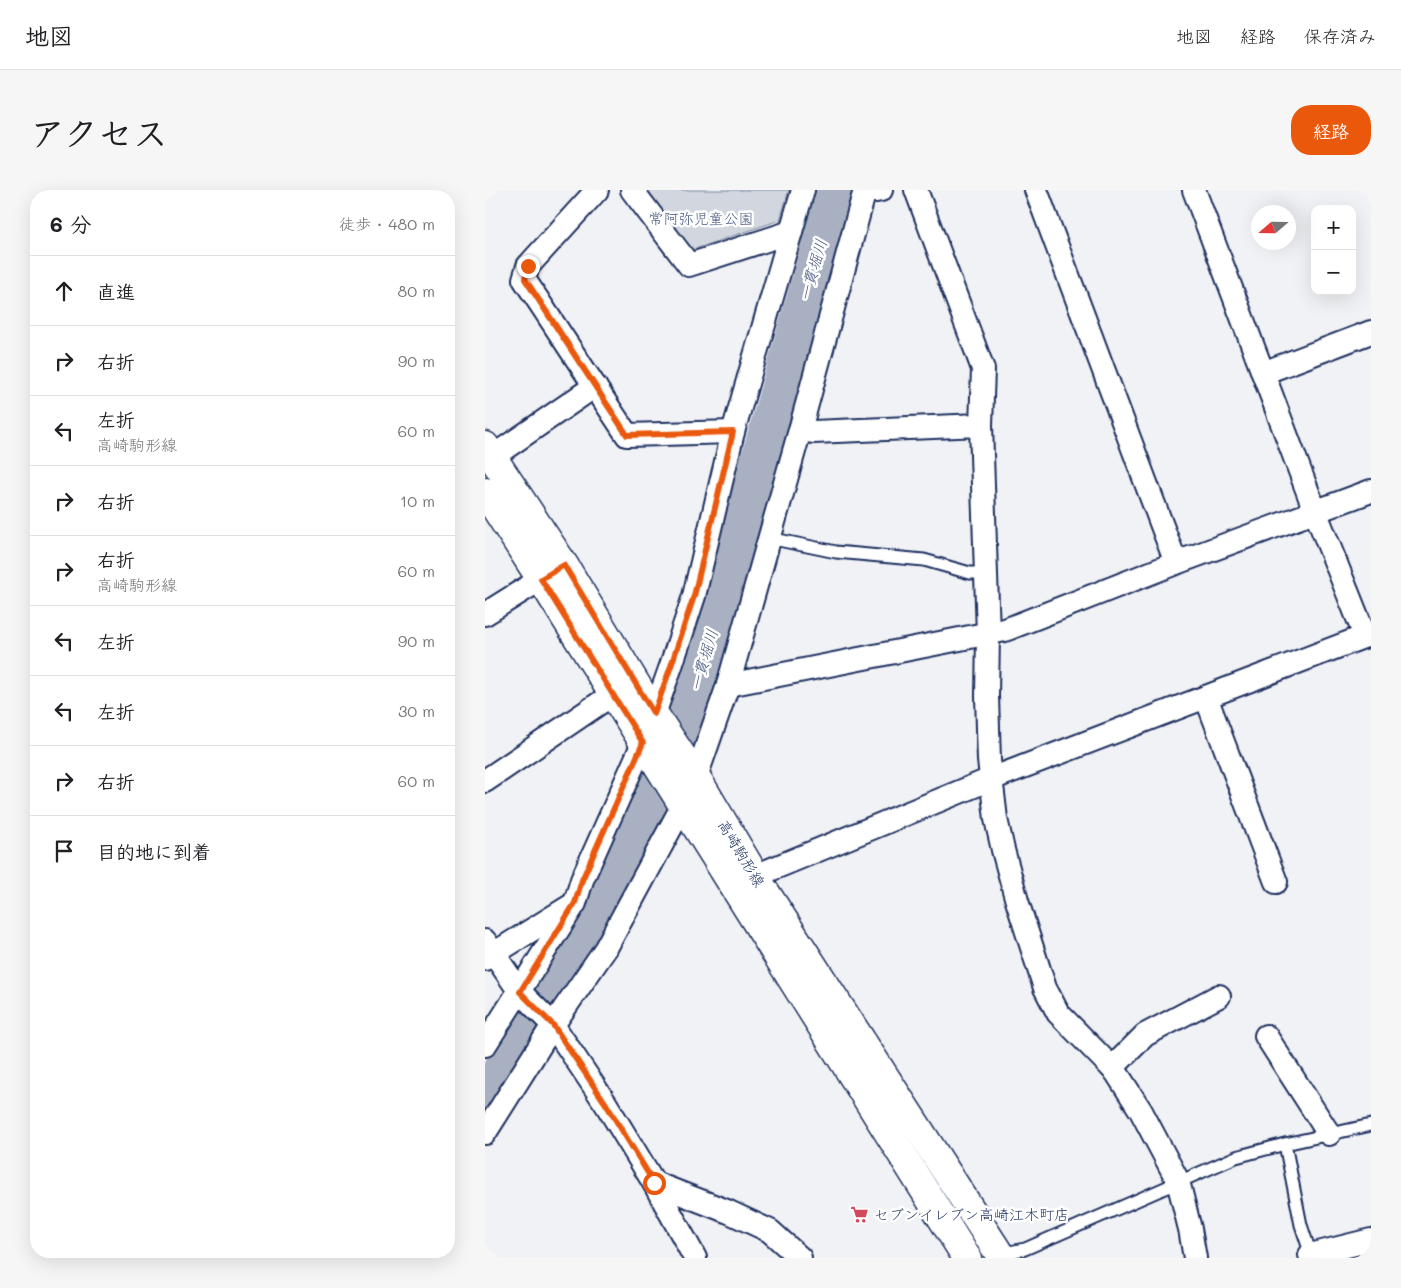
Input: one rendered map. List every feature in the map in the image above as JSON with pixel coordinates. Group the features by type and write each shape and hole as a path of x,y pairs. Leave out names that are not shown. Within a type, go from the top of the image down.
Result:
{"main road":[{"name":"高崎駒形線","path":"489,451 613,694 967,1258"},
{"name":"高崎駒形線","path":"485,492 552,572 656,716 694,774 755,876 997,1256"}],"street":[{"path":"597,190 528,266 525,279 627,435 733,432"},
{"path":"632,190 689,265 791,232"},
{"path":"656,716 694,596 733,432 803,190"},
{"path":"694,774 728,685 865,190 876,192 881,190"},
{"path":"916,190 983,369 981,425 988,634 989,760 996,819 1003,850 1045,988 1058,1013 1112,1068 1141,1111 1178,1181 1195,1258"},
{"path":"1036,190 1176,563"},
{"path":"755,876 991,779 1368,635 1315,511 1194,190"},
{"path":"1263,373 1371,332"},
{"path":"489,451 595,386"},
{"path":"800,430 813,432 981,425"},
{"path":"728,685 1005,630 1176,563 1371,491"},
{"path":"485,614 552,572"},
{"path":"485,781 613,694"},
{"path":"1206,697 1276,882"},
{"path":"485,1045 575,903 582,880 645,746"},
{"path":"485,1133 553,1025 606,948 680,802"},
{"path":"575,903 488,952 520,992 553,1025 606,1104 654,1183 695,1258"},
{"path":"1112,1068 1145,1035 1219,996"},
{"path":"1266,1036 1329,1134"},
{"path":"654,1183 729,1212 770,1231 801,1258"},
{"path":"1311,1256 1371,1240"}],"lane":[{"path":"769,538 836,552 925,560 970,573 986,573"},
{"path":"997,1256 1025,1249 1236,1157 1371,1125"},
{"path":"1285,1144 1301,1225 1311,1256"}],"green space":[{"name":"常阿弥児童公園","path":"647,190 789,190 780,220 689,251"}],"waterway":[{"name":"一貫堀川","path":"485,1096 592,917 643,818 691,701 815,265 834,190"}],"place":[{"name":"セブンイレブン高崎江木町店","path":"860,1214"}],"route":[{"path":"528,266 525,279 627,435 733,432 694,596 654,714 564,565 541,579 643,743 582,880 575,903 520,992 553,1025 606,1104 654,1183"}]}
